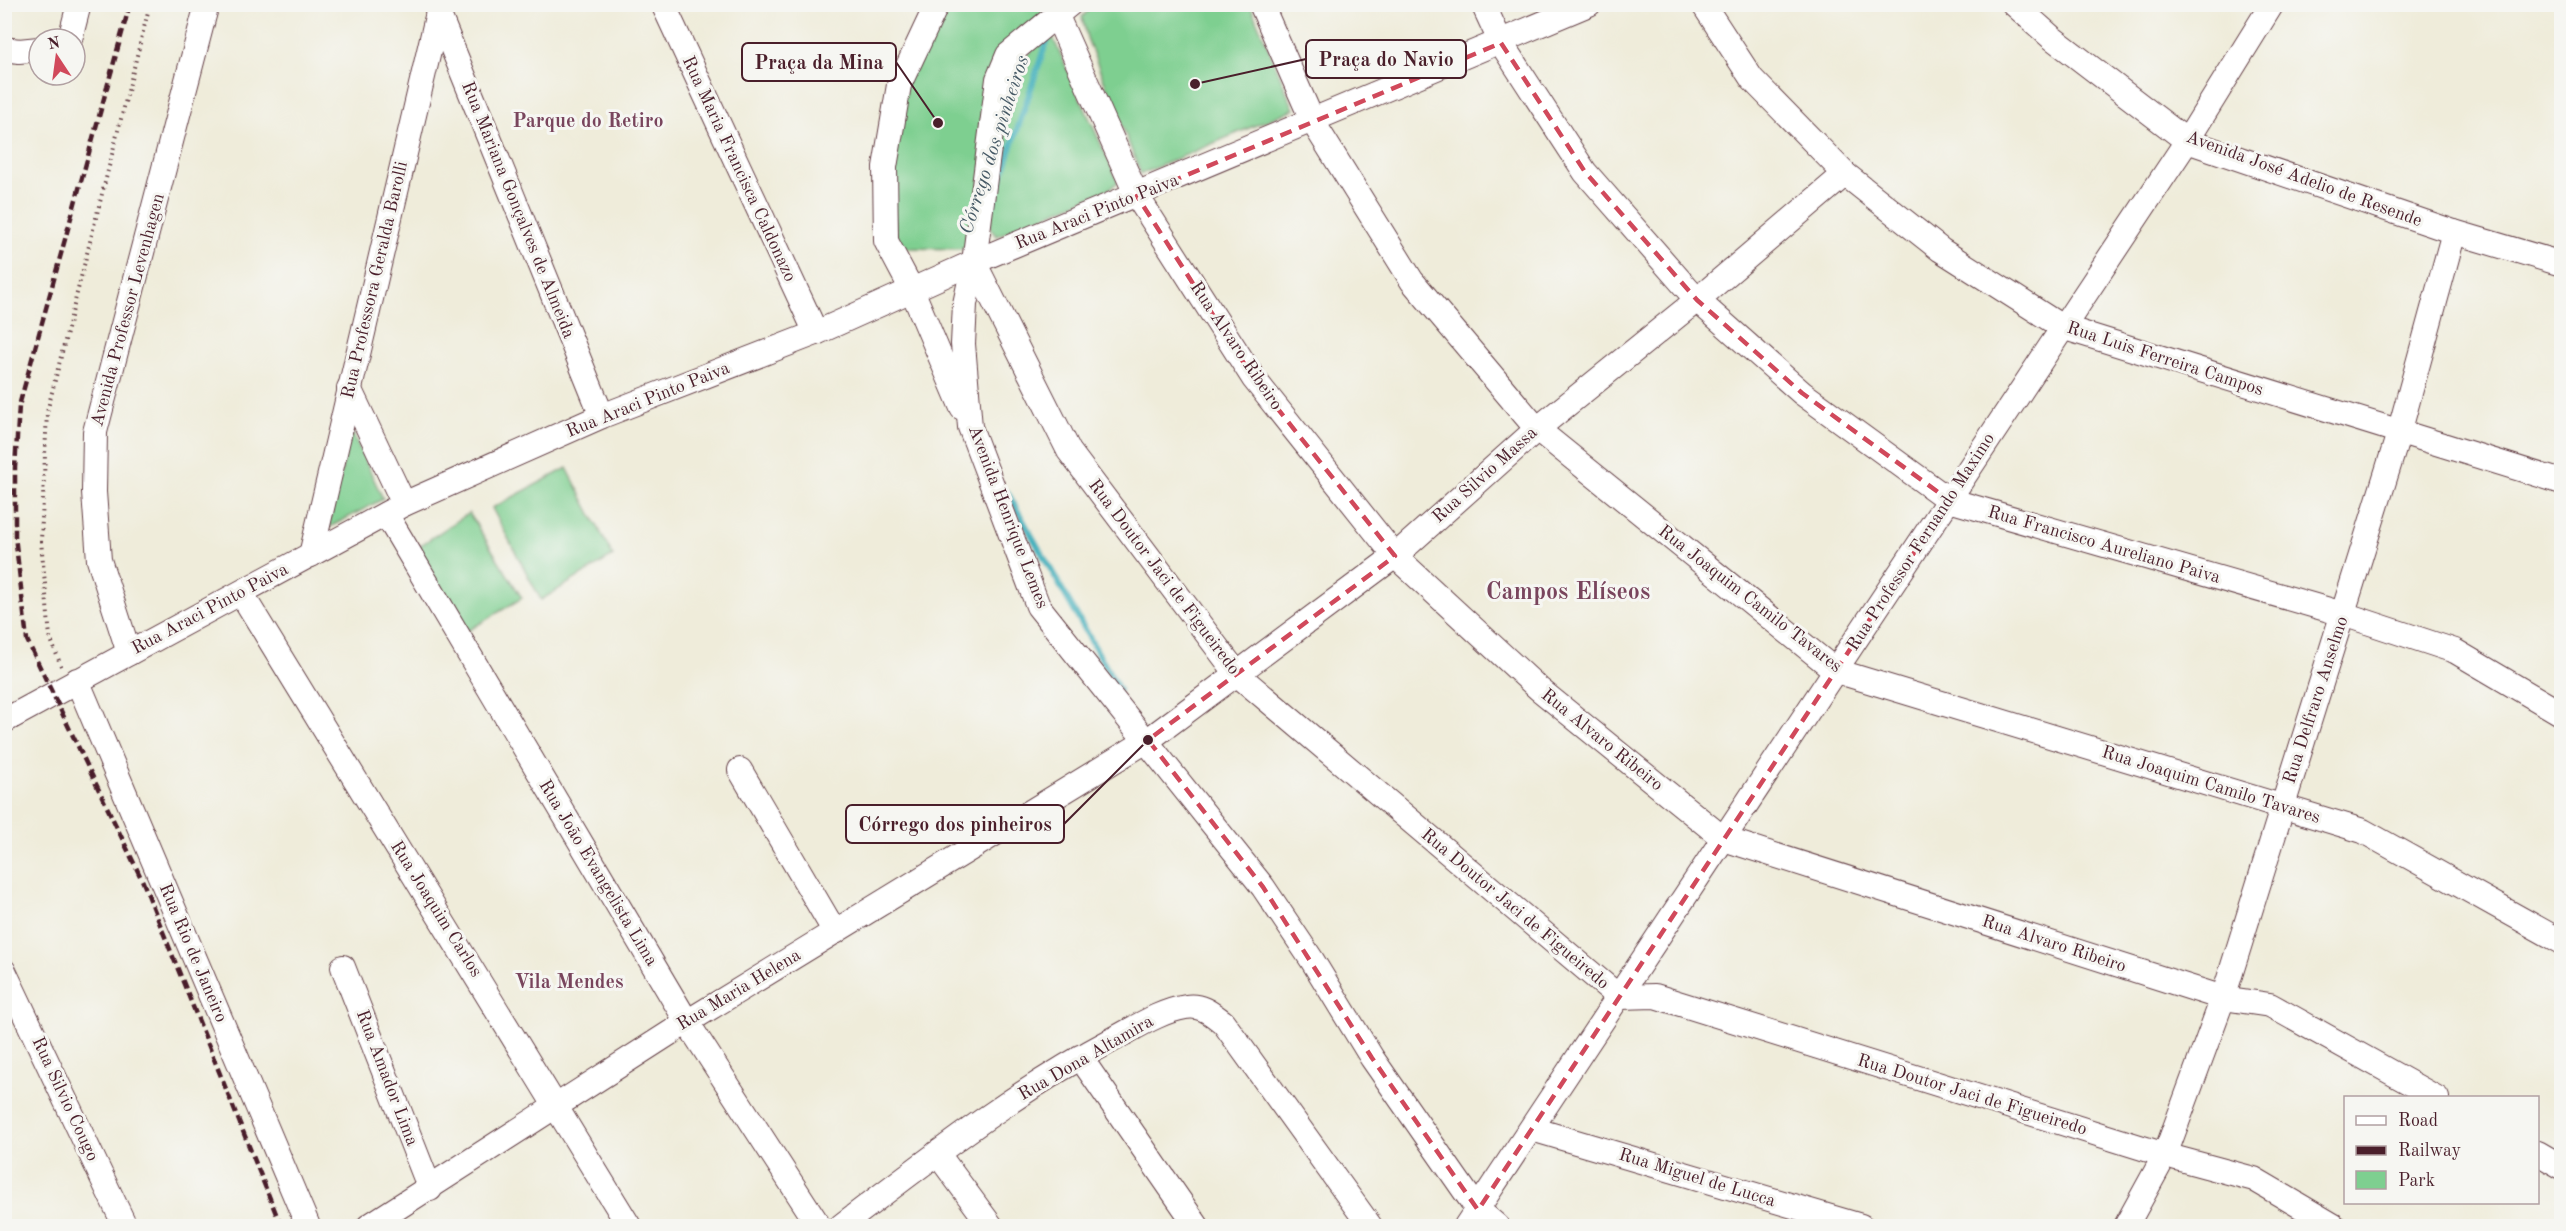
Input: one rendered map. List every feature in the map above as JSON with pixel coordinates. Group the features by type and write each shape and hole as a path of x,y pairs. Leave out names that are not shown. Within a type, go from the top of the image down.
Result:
{"street":[{"path":"73,27 79,4"},
{"name":"Avenida Professor Levenhagen","path":"129,653 99,561 94,492 95,432 207,4"},
{"name":"Rua Maria Francisca Caldonazo","path":"663,4 816,333"},
{"path":"937,4 899,85 885,167 886,241 912,290 970,427"},
{"name":"Rua Joaquim Camilo Tavares","path":"1261,4 1313,122 1412,281 1537,429 1836,671 2363,831 2562,942"},
{"name":"Rua Francisco Aureliano Paiva","path":"1483,4 1501,43 1585,172 1697,300 1802,393 1949,500 2343,614 2455,651 2562,714"},
{"name":"Rua Araci Pinto Paiva","path":"4,721 395,509 602,416 816,333 974,262 1137,196 1589,4"},
{"name":"Rua Luis Ferreira Campos","path":"1703,4 1752,79 1845,174 1941,250 2062,327 2562,482"},
{"name":"Avenida José Adelio de Resende","path":"2014,4 2051,37 2187,141 2454,232 2562,264"},
{"name":"Rua Professor Fernando Maximo","path":"1472,1218 2187,141 2272,4"},
{"name":"Rua Professora Geralda Barolli","path":"311,555 437,7"},
{"name":"Rua Mariana Gonçalves de Almeida","path":"437,7 602,416"},
{"name":"Rua Alvaro Ribeiro","path":"1063,9 1137,196 1254,379 1395,555 1539,689 1724,839 2223,998 2270,1005 2433,1096"},
{"name":"Avenida Henrique Lemes","path":"1063,9 1008,55 998,79 974,262 962,324 970,427 1038,606 1148,740 1263,886 1312,960 1472,1218 1497,1227"},
{"path":"4,49 27,50"},
{"name":"Rua Silvio Massa","path":"1115,762 1238,675 1395,555 1537,429 1697,300 1845,174"},
{"name":"Rua Delfraro Anselmo","path":"2127,1227 2165,1155 2223,998 2399,432 2454,232"},
{"name":"Rua Doutor Jaci de Figueiredo","path":"974,262 1069,451 1238,675 1619,997 1654,996 2165,1155 2254,1179 2334,1227"},
{"name":"Rua João Evangelista Lima","path":"349,388 395,509 687,1022 819,1227"},
{"name":"Rua Joaquim Carlos","path":"241,592 629,1227"},
{"name":"Rua Rio de Janeiro","path":"77,680 308,1227"},
{"name":"Rua Maria Helena","path":"369,1227 687,1022 1115,762"},
{"path":"740,770 835,932"},
{"name":"Rua Amador Lima","path":"343,967 430,1189"},
{"name":"Rua Silvio Cougo","path":"4,971 125,1227"},
{"name":"Rua Dona Altamira","path":"841,1227 994,1111 1080,1057 1165,1013 1188,1006 1206,1009 1223,1022 1370,1227"},
{"path":"1080,1057 1197,1227"},
{"name":"Rua Miguel de Lucca","path":"1532,1129 1861,1227"},
{"path":"937,1153 991,1227"},
{"path":"2539,1154 2562,1167"}],"highlighted area":[{"path":"1501,43 1585,172 1697,300 1802,393 1949,500 1478,1210 1372,1058 1263,887 1148,740 1395,556 1254,379 1137,196"}],"green space":[{"path":"948,5 1059,5 1014,37 965,249 898,248 886,161 899,85"},
{"path":"1094,5 1250,5 1294,109 1141,174 1087,38 1082,17"},
{"path":"1050,31 1118,182 1109,189 997,236 990,228 1004,108 1013,71"},
{"path":"351,430 383,499 328,528"},
{"path":"567,468 613,556 541,600 492,508"},
{"path":"469,513 522,598 466,632 415,549"}],"waterway":[{"name":"Córrego dos pinheiros","path":"992,206 1050,31"},
{"name":"Córrego dos pinheiros","path":"1007,492 1119,690"}],"railway":[{"path":"130,4 19,406 15,468 15,536 27,640 143,882 281,1226"}],"place":[{"name":"Praça do Navio","path":"1195,84"},
{"name":"Praça da Mina","path":"938,123"},
{"name":"Córrego dos pinheiros","path":"1148,740"}],"district":[{"name":"Parque do Retiro","path":"588,122"},
{"name":"Campos Elíseos","path":"1568,593"},
{"name":"Vila Mendes","path":"569,983"}]}
